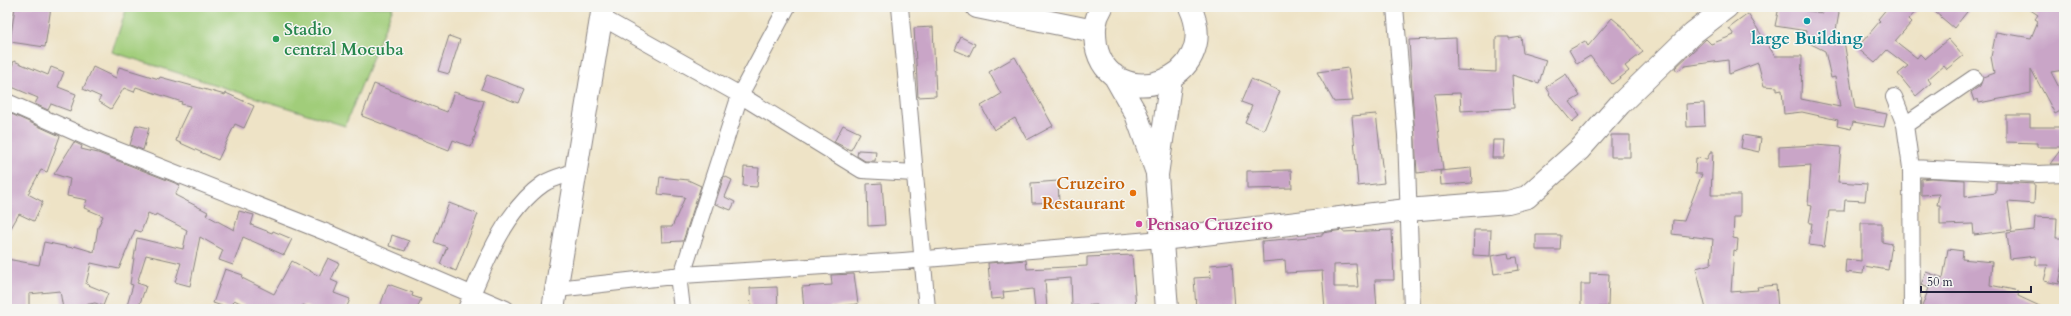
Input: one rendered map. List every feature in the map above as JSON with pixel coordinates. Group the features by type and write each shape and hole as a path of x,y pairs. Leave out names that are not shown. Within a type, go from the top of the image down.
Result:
{"main road":[{"path":"977,7 1038,18 1094,31"},
{"path":"1102,7 1097,16 1094,31 1098,55 1114,75 1136,114 1157,175"},
{"path":"1114,75 1132,84 1152,85 1172,78 1187,65 1195,47 1197,27 1190,7"},
{"path":"1162,239 1407,210 1508,202 1528,197 1580,149 1620,104 1693,33 1727,7"},
{"path":"555,299 602,12"},
{"path":"1167,309 1157,175 1172,78"}],"street":[{"path":"682,309 680,275 740,95 787,7"},
{"path":"900,7 927,309"},
{"path":"1394,7 1406,134 1407,210 1412,309"},
{"path":"602,12 862,170 915,173"},
{"path":"1905,124 1974,78"},
{"path":"1894,97 1905,124 1911,168 1912,309"},
{"path":"7,102 104,145 333,235 469,302 506,309"},
{"path":"1911,168 2038,174 2064,173"},
{"path":"469,302 490,254 517,207 543,184 577,171"},
{"path":"555,299 680,275 923,259 1162,239"}],"green space":[{"path":"127,7 393,7 345,126 112,52"}],"building":[{"path":"15,7 51,7 45,47 10,42"},
{"path":"1779,7 1823,13 1822,7 1837,7 1839,13 1834,42 1844,41 1855,108 1887,114 1884,127 1853,122 1851,129 1837,126 1838,120 1802,112 1784,114 1782,90 1777,91 1777,87 1764,86 1758,63 1729,74 1728,60 1685,66 1677,71 1675,68 1706,39 1711,44 1734,35 1729,28 1748,14 1775,56 1802,56 1801,99 1840,107 1835,77 1831,78 1825,51 1803,40 1807,31 1775,26"},
{"path":"1888,7 1920,7 1908,20 1911,23 1895,41 1917,58 1920,54 1925,59 1948,39 1963,56 1947,69 1944,65 1928,79 1931,83 1916,96 1898,74 1908,66 1887,50 1875,63 1857,48 1880,21 1878,19"},
{"path":"1929,7 1971,7 1954,28"},
{"path":"2026,7 2064,7 2064,70 2051,72 2064,97 2064,109 2055,114 2031,69 2031,93 1979,103 1978,99 1974,101 1971,92 1980,86 1983,77 1994,73 1991,57 1996,32 2031,38 2038,21 2035,19 2038,15"},
{"path":"1612,18 1624,28 1643,52 1625,66 1629,71 1612,84 1590,56 1577,64 1569,50 1585,41 1588,46"},
{"path":"933,27 936,96 918,97 914,28"},
{"path":"449,36 460,40 449,74 438,71"},
{"path":"961,37 975,44 969,56 955,50"},
{"path":"1496,37 1509,37 1509,39 1521,37 1523,53 1546,60 1539,83 1512,75 1514,108 1461,111 1460,93 1434,94 1443,170 1417,173 1409,40 1456,38 1457,70 1496,72"},
{"path":"1015,57 1053,126 1027,140 1015,118 994,130 981,106 1001,94 989,72"},
{"path":"14,61 48,75 51,67 64,72 58,87 76,94 70,111 51,104 48,110 35,104 38,98 7,85 7,79"},
{"path":"93,67 116,78 119,67 159,79 160,77 225,95 226,93 254,106 244,128 235,124 218,160 176,141 180,127 190,106 136,87 134,92 124,88 111,109 98,101 101,97 83,89"},
{"path":"1348,68 1353,101 1334,102 1317,72"},
{"path":"1566,74 1580,96 1570,102 1580,115 1572,122 1549,94 1550,93 1546,87"},
{"path":"487,75 524,89 518,103 481,89"},
{"path":"1251,79 1280,91 1264,130 1245,122 1252,106 1241,102"},
{"path":"374,84 447,112 454,92 484,101 471,147 453,140 449,150 362,116"},
{"path":"1704,103 1705,126 1687,127 1686,104"},
{"path":"7,112 60,136 47,172 41,170 28,194 43,202 34,221 19,214 7,235"},
{"path":"1376,114 1384,183 1358,186 1352,116"},
{"path":"2006,115 2030,115 2030,127 2061,127 2061,147 2037,147 2037,143 2006,142"},
{"path":"136,125 149,128 143,150 130,145"},
{"path":"843,125 860,133 851,150 834,142"},
{"path":"1611,135 1630,135 1630,157 1611,157"},
{"path":"1743,135 1761,138 1759,152 1741,148"},
{"path":"1493,140 1505,140 1504,158 1492,158"},
{"path":"74,142 82,146 81,149 98,153 180,185 175,195 208,212 206,215 234,230 239,211 254,215 251,225 272,233 273,231 292,239 284,255 243,237 233,265 219,260 223,250 200,237 190,286 175,282 181,263 146,255 137,283 146,286 138,309 126,309 133,285 130,284 137,238 183,249 187,230 156,214 155,216 148,213 141,232 135,230 119,269 91,263 86,284 108,293 103,306 95,303 63,309 60,291 29,294 29,309 7,309 7,259 39,265 44,242 73,248 74,246 94,252 98,227 103,216 84,208 87,200 67,196 70,179 54,174"},
{"path":"1815,145 1841,147 1838,182 1867,184 1865,201 1845,200 1844,211 1829,211 1824,247 1809,245 1812,223 1809,223 1812,206 1808,205 1811,165 1779,167 1779,147"},
{"path":"2064,145 2064,164 2050,164"},
{"path":"858,150 876,151 875,161 865,161 857,156"},
{"path":"1711,151 1713,151 1711,195 1740,195 1740,217 1734,217 1733,238 1738,239 1737,251 1734,250 1731,292 1758,290 1757,287 1776,285 1778,308 1706,309 1696,268 1711,264 1713,239 1672,234 1673,220 1684,221 1702,174 1695,174 1696,158 1707,159"},
{"path":"744,167 759,168 757,187 743,186"},
{"path":"1471,168 1472,183 1441,185 1440,171"},
{"path":"1291,170 1292,188 1247,189 1247,171"},
{"path":"724,176 732,180 725,197 735,202 731,210 715,204"},
{"path":"660,177 688,180 701,186 683,241 662,242 661,227 672,227 685,197 658,194"},
{"path":"1931,178 1965,180 1965,197 1996,193 1996,182 2035,184 2034,204 2008,202 2012,230 1974,235 1973,224 1940,225 1940,205 1937,205 1939,194 1921,195 1921,179"},
{"path":"1058,181 1059,202 1032,203 1031,183"},
{"path":"882,183 885,225 868,226 867,184"},
{"path":"449,203 478,214 456,271 440,264 447,247 434,242"},
{"path":"2035,217 2057,218 2056,238 2064,238 2063,264 2059,284 2044,281 2048,265 2036,265 2036,256 2010,259 2007,233 2034,230"},
{"path":"1861,223 1882,223 1882,242 1892,244 1888,270 1864,266 1863,274 1845,272 1846,259 1861,261"},
{"path":"1343,230 1343,232 1392,230 1394,280 1375,280 1377,309 1353,309 1353,307 1325,309 1322,271 1286,273 1285,260 1263,262 1262,241 1322,236 1322,233","holes":["1356,264 1358,287 1334,287 1334,265"]},
{"path":"1474,230 1491,230 1490,256 1473,255"},
{"path":"392,235 409,241 405,251 389,246"},
{"path":"1536,235 1561,235 1560,250 1536,250"},
{"path":"1948,249 1963,251 1962,259 1992,262 1990,285 2019,291 2018,296 2046,309 1921,309 1929,288 1921,285 1926,272 1943,278"},
{"path":"1508,253 1509,258 1517,257 1519,270 1494,274 1491,256"},
{"path":"1132,255 1136,308 1097,309 1097,305 1072,306 1071,278 1045,280 1047,309 1035,309 1033,289 1003,292 1004,298 991,299 988,263 1026,260 1027,269 1087,266 1087,257"},
{"path":"328,258 339,263 331,280 338,283 334,293 350,299 346,309 312,309 303,305 301,309 253,309 234,300 231,309 213,303 225,269 243,275 242,278 274,294 292,261 319,276"},
{"path":"1232,263 1235,309 1196,309 1194,278 1211,277 1210,265"},
{"path":"1590,273 1609,274 1608,307 1581,307 1581,284 1590,284"},
{"path":"854,274 858,304 830,307 830,309 804,309 802,287 832,285 831,275"},
{"path":"388,284 413,293 412,296 421,299 417,309 379,309"},
{"path":"777,287 778,309 751,309 750,288"}],"place":[{"name":"large Building","path":"1807,21"},
{"name":"Stadio central Mocuba","path":"276,39"},
{"name":"Cruzeiro Restaurant","path":"1133,193"},
{"name":"Pensao Cruzeiro","path":"1139,224"}]}
